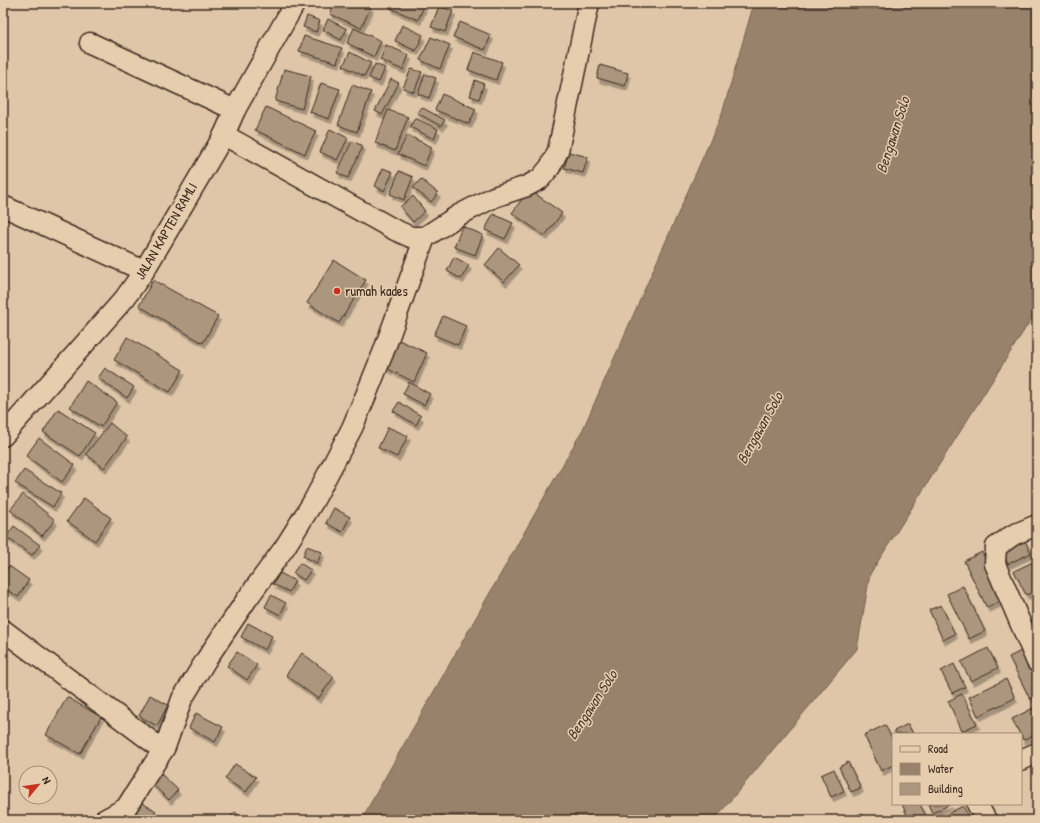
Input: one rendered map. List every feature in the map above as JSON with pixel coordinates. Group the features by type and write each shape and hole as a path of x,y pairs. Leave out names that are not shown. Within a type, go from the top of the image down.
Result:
{"street":[{"name":"JALAN KAPTEN RAMLI","path":"3,436 125,298 144,271 224,135 235,110 296,3"},
{"path":"224,135 395,230 411,237 425,237 459,215 494,197 527,186 540,179 550,167 558,150 589,3"},
{"path":"90,43 235,110"},
{"path":"3,206 144,271"},
{"path":"104,820 126,808 163,750 182,700 206,660 242,605 293,534 313,502 352,428 383,353 425,237"},
{"path":"1037,526 1013,535 996,547 996,564 1037,662"},
{"path":"3,630 163,750"},
{"path":"1022,760 1037,753"},
{"path":"977,805 986,820"}],"water":[{"name":"Bengawan Solo","path":"754,3 1037,3 1037,310 870,574 857,649 714,820 361,820 583,429 722,114"}],"building":[{"path":"335,3 362,3 371,7 361,28 330,14"},
{"path":"392,3 416,3 424,6 418,20 390,8"},
{"path":"439,6 453,11 445,32 431,27"},
{"path":"307,16 320,21 316,32 303,27"},
{"path":"328,19 347,29 341,40 323,30"},
{"path":"460,22 491,35 485,50 453,37"},
{"path":"402,25 423,35 416,51 395,41"},
{"path":"354,28 381,41 374,57 347,43"},
{"path":"304,36 342,48 337,63 299,51"},
{"path":"431,37 450,45 440,69 420,60"},
{"path":"386,45 409,55 403,70 380,60"},
{"path":"350,52 371,63 364,76 343,66"},
{"path":"474,52 502,62 496,80 468,70"},
{"path":"375,64 385,68 379,82 369,78"},
{"path":"600,65 628,73 625,86 597,78"},
{"path":"284,69 311,76 302,109 275,101"},
{"path":"411,69 422,72 414,92 403,88"},
{"path":"425,74 436,78 429,98 418,94"},
{"path":"391,79 399,83 382,115 375,111"},
{"path":"475,80 484,84 479,99 470,96"},
{"path":"321,83 340,89 329,119 310,112"},
{"path":"352,85 371,92 357,132 338,125"},
{"path":"442,94 476,109 469,124 435,110"},
{"path":"266,107 316,131 305,154 255,130"},
{"path":"421,107 445,120 441,126 417,113"},
{"path":"388,110 408,117 395,151 375,143"},
{"path":"415,118 438,129 434,139 410,127"},
{"path":"330,129 348,138 337,160 320,152"},
{"path":"407,135 432,147 424,166 398,154"},
{"path":"352,141 363,146 348,178 337,173"},
{"path":"569,152 588,157 583,173 564,168"},
{"path":"383,168 393,172 384,191 375,186"},
{"path":"399,171 413,177 404,200 390,194"},
{"path":"421,179 438,193 431,202 413,188"},
{"path":"529,189 562,213 545,236 512,213"},
{"path":"413,196 425,211 413,222 400,207"},
{"path":"493,214 513,223 505,239 485,230"},
{"path":"462,226 483,235 475,255 454,247"},
{"path":"499,248 519,265 504,282 485,265"},
{"path":"454,257 469,265 461,279 447,271"},
{"name":"rumah kades","path":"334,260 366,280 339,323 307,303"},
{"path":"153,280 218,316 203,343 139,306"},
{"path":"443,316 466,326 458,345 434,335"},
{"path":"127,337 183,370 170,392 114,360"},
{"path":"399,340 427,353 414,382 386,368"},
{"path":"105,368 134,387 127,398 98,378"},
{"path":"86,381 117,402 101,427 70,407"},
{"path":"409,382 430,394 424,405 403,394"},
{"path":"399,402 421,416 416,425 393,411"},
{"path":"58,409 95,433 80,456 43,432"},
{"path":"110,423 127,437 104,468 86,454"},
{"path":"388,427 408,436 397,457 378,448"},
{"path":"39,438 75,465 62,482 26,456"},
{"path":"24,470 61,493 53,507 15,483"},
{"path":"23,494 55,520 42,536 10,510"},
{"path":"84,498 111,518 95,541 67,521"},
{"path":"334,508 350,517 342,532 326,523"},
{"path":"14,526 40,545 32,555 6,537"},
{"path":"1019,529 1031,553 1008,564 996,540"},
{"path":"307,546 322,552 317,563 303,556"},
{"path":"982,552 1005,599 987,608 964,561"},
{"path":"1033,562 1037,569 1037,590 1026,595 1014,571"},
{"path":"300,563 311,570 304,580 293,573"},
{"path":"9,566 29,580 18,597 3,587 3,574"},
{"path":"280,573 295,581 289,592 273,584"},
{"path":"963,586 985,631 969,639 947,594"},
{"path":"271,595 286,603 280,615 265,607"},
{"path":"941,605 955,634 943,640 929,610"},
{"path":"248,623 272,636 265,650 241,637"},
{"path":"988,648 998,668 971,681 961,662"},
{"path":"1025,649 1037,674 1037,696 1030,699 1009,657"},
{"path":"237,652 257,665 247,680 227,666"},
{"path":"302,653 334,677 318,699 286,675"},
{"path":"954,664 965,687 952,693 941,671"},
{"path":"1006,679 1015,698 978,716 969,697"},
{"path":"962,694 977,724 962,731 948,701"},
{"path":"150,695 168,705 157,726 139,716"},
{"path":"67,697 101,717 80,754 46,735"},
{"path":"1037,706 1037,733 1023,740 1022,733 1019,733 1012,719"},
{"path":"196,713 223,727 215,742 189,728"},
{"path":"908,724 912,733 895,733 894,731"},
{"path":"885,725 892,738 892,766 881,771 864,735"},
{"path":"848,762 861,788 851,792 839,767"},
{"path":"235,764 256,777 246,792 225,779"},
{"path":"834,769 844,791 831,797 821,775"},
{"path":"159,772 178,790 169,800 150,782"},
{"path":"133,798 156,811 151,820 128,809"},
{"path":"902,805 920,805 928,820 909,820"},
{"path":"928,805 949,805 932,813"},
{"path":"963,806 970,820 935,820"},
{"path":"235,812 244,820 228,820"},
{"path":"862,813 865,820 848,820"}],"place":[{"name":"rumah kades","path":"337,291"}]}
